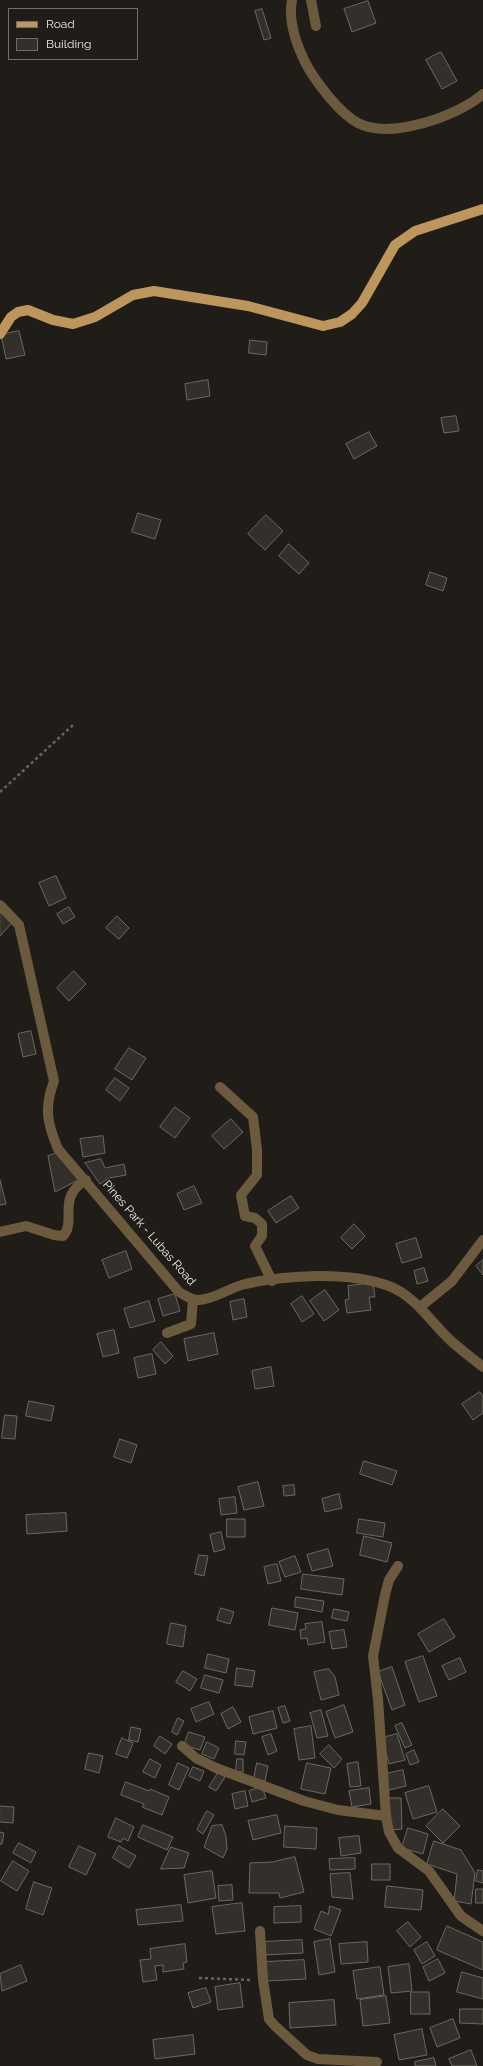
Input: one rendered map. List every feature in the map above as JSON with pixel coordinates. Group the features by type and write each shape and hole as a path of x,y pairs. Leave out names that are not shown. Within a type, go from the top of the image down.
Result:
{"main road":[{"path":"0,334 11,317 18,312 28,310 53,320 73,324 95,318 133,295 154,290 248,306 323,326 340,322 352,314 362,303 396,246 405,237 415,231 483,209"}],"street":[{"path":"292,0 290,9 298,47 313,77 332,100 358,123 380,128 412,125 450,114 483,94"},
{"path":"311,0 316,26"},
{"name":"Pines Park - Lubas Road","path":"0,905 19,925 54,1081 48,1099 50,1129 58,1149 86,1180 179,1292 193,1299 208,1298 244,1284 317,1276 359,1278 391,1287 420,1307 450,1339 483,1367"},
{"path":"220,1087 253,1117 258,1175 241,1195 245,1216 255,1218 262,1224 262,1236 255,1246 272,1281"},
{"path":"0,1232 26,1226 54,1235 63,1236 67,1229 69,1200 73,1190 86,1180"},
{"path":"420,1307 452,1281 483,1240"},
{"path":"167,1333 191,1324 193,1299"},
{"path":"398,1566 389,1580 373,1656 378,1699 386,1816 389,1832 398,1848 429,1871 461,1916 483,1931"},
{"path":"182,1746 196,1758 216,1768 304,1801 338,1810 386,1816"},
{"path":"260,1931 263,1980 269,2019 308,2056 321,2062 377,2062"}],"path":[{"path":"0,792 73,725"},
{"path":"199,1978 263,1980"}],"building":[{"path":"368,1 376,23 352,32 344,9"},
{"path":"262,9 271,38 264,40 255,11"},
{"path":"441,52 457,81 442,89 426,60"},
{"path":"19,331 25,355 6,359 1,335"},
{"path":"250,340 267,342 266,355 249,353"},
{"path":"208,380 210,396 187,400 185,384"},
{"path":"456,416 459,431 444,433 441,418"},
{"path":"369,432 377,446 354,459 346,444"},
{"path":"138,513 161,520 155,539 132,532"},
{"path":"266,515 283,531 265,550 248,534"},
{"path":"289,544 309,563 299,574 279,556"},
{"path":"430,572 447,578 443,591 426,585"},
{"path":"56,876 66,898 49,906 39,883"},
{"path":"69,907 75,917 63,924 57,914"},
{"path":"0,912 12,923 0,936"},
{"path":"117,916 129,928 119,939 106,928"},
{"path":"74,971 86,984 69,1001 57,988"},
{"path":"31,1031 36,1054 23,1057 18,1034"},
{"path":"129,1048 146,1058 132,1080 115,1069"},
{"path":"115,1078 129,1088 120,1101 106,1090"},
{"path":"175,1107 190,1118 175,1138 160,1127"},
{"path":"231,1119 243,1132 224,1149 212,1136"},
{"path":"103,1136 105,1153 83,1157 80,1139"},
{"path":"57,1153 82,1178 55,1192 48,1156"},
{"path":"101,1159 105,1168 124,1164 126,1175 109,1178 100,1184 85,1163"},
{"path":"0,1180 6,1204 0,1205"},
{"path":"194,1186 202,1203 184,1210 177,1194"},
{"path":"291,1196 299,1208 276,1223 268,1211"},
{"path":"354,1224 365,1236 352,1249 341,1238"},
{"path":"416,1238 422,1257 402,1263 396,1244"},
{"path":"126,1251 132,1269 109,1278 102,1260"},
{"path":"483,1260 483,1275 476,1266"},
{"path":"424,1268 428,1281 417,1284 414,1271"},
{"path":"373,1283 375,1297 369,1297 371,1310 347,1313 345,1300 349,1299 348,1286"},
{"path":"325,1290 339,1310 324,1321 310,1301"},
{"path":"175,1294 180,1311 163,1316 158,1299"},
{"path":"302,1296 314,1314 302,1322 291,1304"},
{"path":"244,1299 247,1317 233,1320 230,1302"},
{"path":"149,1301 155,1321 130,1328 124,1309"},
{"path":"114,1330 119,1353 103,1357 97,1334"},
{"path":"214,1333 218,1354 188,1361 184,1339"},
{"path":"161,1342 173,1356 165,1364 153,1350"},
{"path":"152,1354 156,1374 138,1378 134,1358"},
{"path":"271,1367 274,1386 255,1389 252,1371"},
{"path":"480,1392 483,1396 483,1413 473,1420 462,1404"},
{"path":"29,1401 54,1406 51,1421 26,1416"},
{"path":"5,1415 17,1416 15,1439 2,1438"},
{"path":"120,1439 137,1445 131,1463 114,1457"},
{"path":"364,1461 397,1471 392,1485 360,1474"},
{"path":"258,1482 264,1506 244,1510 238,1487"},
{"path":"294,1485 295,1495 284,1496 283,1486"},
{"path":"339,1494 342,1508 325,1512 322,1499"},
{"path":"235,1497 237,1513 221,1515 219,1499"},
{"path":"66,1513 67,1531 27,1534 26,1515"},
{"path":"227,1519 245,1519 245,1537 227,1537"},
{"path":"359,1519 385,1523 383,1537 357,1533"},
{"path":"221,1532 225,1549 214,1552 210,1535"},
{"path":"364,1536 392,1543 387,1562 360,1555"},
{"path":"328,1549 333,1566 312,1571 307,1555"},
{"path":"199,1555 208,1556 204,1576 195,1574"},
{"path":"295,1556 301,1572 285,1577 279,1562"},
{"path":"277,1564 281,1581 268,1584 264,1567"},
{"path":"303,1574 344,1579 342,1595 301,1589"},
{"path":"296,1597 324,1601 322,1612 295,1607"},
{"path":"221,1608 234,1612 230,1624 217,1620"},
{"path":"272,1608 298,1613 295,1630 269,1625"},
{"path":"334,1609 349,1612 347,1621 332,1618"},
{"path":"444,1619 455,1637 429,1652 418,1634"},
{"path":"322,1622 325,1642 308,1645 307,1638 301,1639 300,1630 306,1629 305,1624"},
{"path":"171,1623 186,1626 183,1647 167,1644"},
{"path":"344,1630 347,1647 332,1649 329,1632"},
{"path":"208,1654 229,1659 226,1673 205,1668"},
{"path":"423,1656 437,1696 419,1702 405,1662"},
{"path":"460,1658 466,1672 449,1680 442,1666"},
{"path":"392,1667 405,1705 392,1710 378,1672"},
{"path":"237,1668 255,1671 252,1687 235,1685"},
{"path":"329,1669 335,1677 339,1695 321,1700 314,1672"},
{"path":"183,1671 197,1679 190,1691 176,1682"},
{"path":"205,1675 223,1680 219,1693 201,1688"},
{"path":"209,1702 214,1714 196,1722 191,1709"},
{"path":"344,1705 353,1732 335,1738 326,1712"},
{"path":"285,1706 290,1721 283,1723 278,1708"},
{"path":"233,1707 241,1722 228,1729 221,1714"},
{"path":"321,1710 328,1736 317,1738 310,1713"},
{"path":"273,1711 277,1728 253,1734 249,1717"},
{"path":"178,1718 184,1721 177,1735 172,1732"},
{"path":"402,1723 412,1745 405,1748 395,1726"},
{"path":"311,1726 315,1758 299,1760 294,1729"},
{"path":"131,1727 141,1729 138,1742 129,1740"},
{"path":"189,1732 205,1737 200,1750 184,1745"},
{"path":"271,1734 277,1751 268,1755 262,1737"},
{"path":"397,1734 405,1760 389,1764 382,1738"},
{"path":"160,1736 172,1744 165,1754 154,1746"},
{"path":"122,1738 133,1743 127,1758 116,1754"},
{"path":"236,1741 246,1742 244,1755 235,1754"},
{"path":"207,1742 219,1748 214,1759 202,1754"},
{"path":"329,1745 342,1759 334,1768 320,1754"},
{"path":"414,1750 419,1762 410,1765 406,1754"},
{"path":"89,1753 103,1756 99,1773 85,1769"},
{"path":"150,1759 161,1765 155,1778 143,1772"},
{"path":"237,1759 243,1759 243,1772 236,1772"},
{"path":"358,1762 361,1786 350,1787 347,1764"},
{"path":"178,1763 189,1768 179,1790 169,1785"},
{"path":"257,1763 268,1766 265,1781 254,1779"},
{"path":"307,1763 331,1768 325,1794 301,1789"},
{"path":"193,1767 204,1771 200,1781 189,1776"},
{"path":"403,1770 406,1786 389,1790 385,1774"},
{"path":"218,1773 225,1777 216,1791 209,1787"},
{"path":"126,1782 149,1791 150,1789 169,1797 162,1815 142,1807 144,1804 121,1795"},
{"path":"429,1786 437,1812 413,1819 405,1793"},
{"path":"262,1787 266,1798 252,1802 249,1791"},
{"path":"369,1788 371,1804 352,1807 349,1791"},
{"path":"245,1791 248,1806 235,1809 232,1794"},
{"path":"389,1798 401,1798 402,1829 390,1830"},
{"path":"0,1806 14,1807 13,1823 0,1822"},
{"path":"443,1809 460,1826 443,1843 426,1826"},
{"path":"207,1811 214,1815 203,1834 197,1830"},
{"path":"277,1815 281,1833 253,1840 248,1821"},
{"path":"116,1818 134,1827 128,1841 123,1838 121,1842 108,1837"},
{"path":"143,1825 173,1837 167,1850 138,1837"},
{"path":"222,1825 226,1836 227,1849 223,1858 204,1847 212,1826"},
{"path":"285,1826 317,1828 316,1849 284,1847"},
{"path":"408,1828 428,1834 423,1854 402,1848"},
{"path":"0,1832 4,1833 2,1844 0,1844"},
{"path":"359,1836 361,1853 341,1856 339,1838"},
{"path":"434,1841 461,1850 475,1873 471,1904 454,1901 457,1874 427,1864"},
{"path":"19,1843 36,1852 31,1863 13,1853"},
{"path":"79,1846 96,1854 86,1875 69,1867"},
{"path":"119,1846 136,1856 129,1868 113,1858"},
{"path":"171,1847 189,1853 184,1868 161,1869"},
{"path":"295,1857 304,1892 280,1898 279,1893 249,1893 250,1863 272,1862"},
{"path":"355,1858 355,1869 330,1870 329,1859"},
{"path":"13,1861 29,1871 17,1891 1,1881"},
{"path":"372,1864 390,1864 390,1880 372,1880"},
{"path":"478,1870 483,1871 483,1883 476,1881"},
{"path":"212,1871 216,1898 188,1903 184,1875"},
{"path":"350,1873 353,1899 332,1897 330,1874"},
{"path":"34,1882 52,1888 43,1915 26,1909"},
{"path":"232,1885 233,1900 219,1901 218,1886"},
{"path":"387,1886 423,1890 421,1910 385,1907"},
{"path":"476,1889 483,1889 483,1903 476,1903"},
{"path":"242,1903 245,1931 216,1934 212,1907"},
{"path":"181,1905 183,1921 138,1925 136,1910"},
{"path":"301,1906 301,1922 274,1923 274,1907"},
{"path":"330,1906 341,1910 331,1936 314,1929 321,1911 328,1914"},
{"path":"408,1922 421,1937 410,1947 397,1931"},
{"path":"447,1926 483,1942 483,1970 437,1950"},
{"path":"330,1939 335,1972 319,1975 314,1942"},
{"path":"302,1940 303,1953 264,1955 263,1942"},
{"path":"367,1942 368,1962 341,1964 339,1944"},
{"path":"427,1942 435,1956 422,1964 414,1950"},
{"path":"185,1944 187,1962 183,1963 184,1969 163,1972 163,1965 155,1966 157,1980 143,1982 140,1960 151,1959 150,1949"},
{"path":"438,1959 445,1973 429,1981 423,1967"},
{"path":"304,1960 306,1979 267,1981 266,1962"},
{"path":"409,1964 412,1991 391,1993 388,1967"},
{"path":"21,1965 27,1981 2,1991 0,1974"},
{"path":"380,1967 384,1995 357,1999 353,1971"},
{"path":"462,1972 483,1978 483,1999 457,1992"},
{"path":"240,1983 243,2007 218,2010 215,1987"},
{"path":"206,1988 211,2002 193,2008 188,1993"},
{"path":"411,1992 429,1992 430,2014 411,2014"},
{"path":"386,1996 390,2023 363,2026 360,2000"},
{"path":"334,2000 336,2025 290,2028 289,2003"},
{"path":"460,2009 483,2009 483,2024 460,2023"},
{"path":"453,2019 460,2038 437,2047 430,2028"},
{"path":"422,2029 427,2055 399,2060 394,2035"},
{"path":"193,2035 195,2054 155,2059 153,2040"},
{"path":"471,2050 477,2066 452,2066 449,2059"},
{"path":"434,2058 436,2066 415,2066 415,2062"}]}
